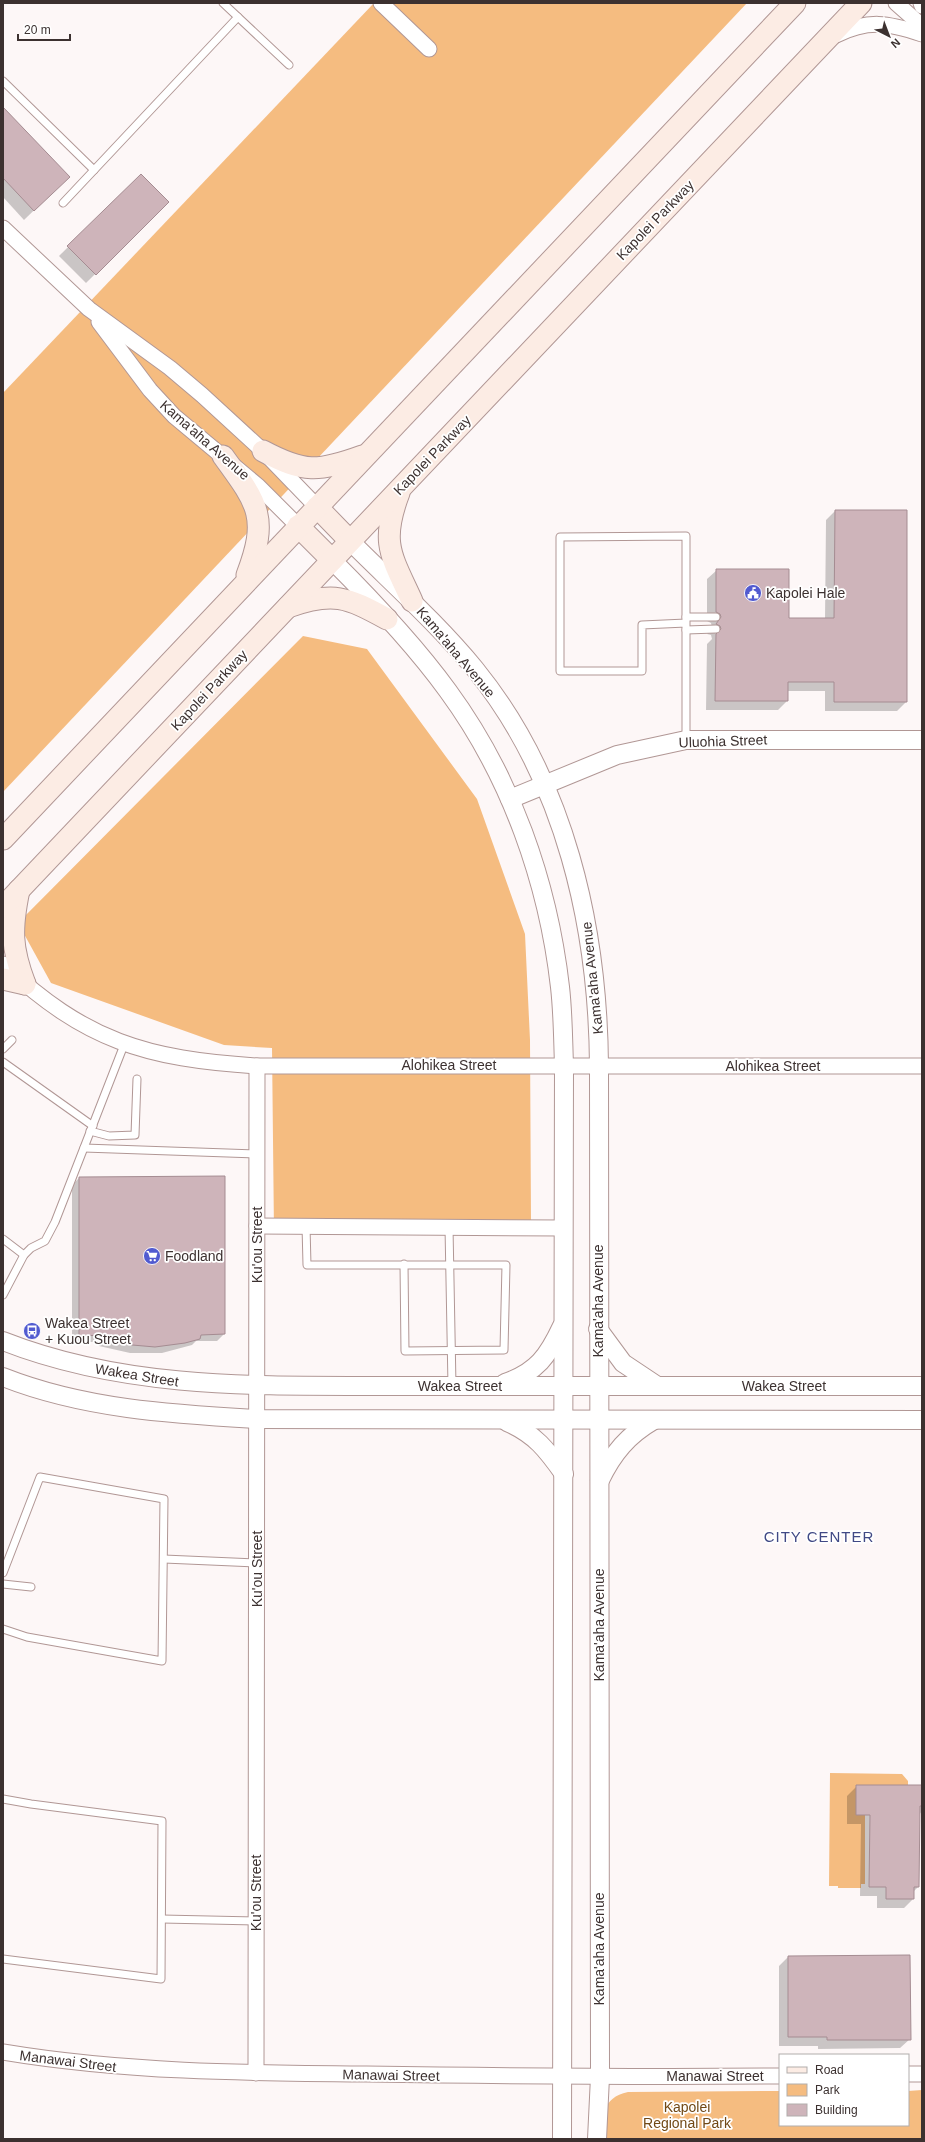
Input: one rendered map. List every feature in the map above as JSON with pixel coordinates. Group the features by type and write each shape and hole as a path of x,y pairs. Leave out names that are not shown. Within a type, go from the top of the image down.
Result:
{"main road":[{"path":"3,839 795,3"},
{"name":"Kapolei Parkway","path":"3,907 861,3"},
{"path":"263,451 293,466 309,469 336,466 366,455"},
{"path":"223,456 244,484 255,505 259,521 259,535 256,553 244,584"},
{"path":"402,486 388,530 389,546 394,561 412,600"},
{"path":"317,507 350,541"},
{"path":"298,526 332,560"},
{"path":"288,607 313,599 341,598 358,603 387,619"},
{"path":"19,890 14,914 13,936 15,959 25,984"},
{"path":"3,979 25,984"}],"street":[{"path":"381,3 429,49"},
{"path":"896,3 922,26"},
{"path":"827,38 851,27 883,23 922,34"},
{"name":"Kama'aha Avenue","path":"3,228 89,309 181,377 263,451 317,507"},
{"name":"Kama'aha Avenue","path":"89,309 150,390 174,416 258,486 298,526"},
{"name":"Kama'aha Avenue","path":"350,541 412,600 475,670 499,703 522,740 544,785 574,865 584,908 598,1001 599,1066 598,1485 600,2077 597,2139"},
{"name":"Kama'aha Avenue","path":"332,560 420,654 452,697 488,754 510,799 525,836 547,910 560,987 564,1065 564,2077 562,2139"},
{"name":"Uluohia Street","path":"510,799 617,755 686,740 922,740"},
{"name":"Alohikea Street","path":"3,964 25,984 73,1020 124,1045 180,1059 257,1066 922,1066"},
{"name":"Ku'ou Street","path":"256,2073 257,1066"},
{"path":"257,1226 563,1228"},
{"path":"496,1387 523,1377 539,1364 553,1345 564,1321"},
{"path":"598,1329 623,1363 656,1385"},
{"name":"Wakea Street","path":"3,1342 50,1357 112,1373 196,1383 496,1387 656,1385 922,1386"},
{"path":"3,1377 63,1396 106,1405 149,1412 257,1419 922,1420"},
{"path":"503,1420 524,1429 539,1442 564,1474"},
{"path":"598,1485 609,1461 623,1443 640,1428 654,1420"},
{"name":"Manawai Street","path":"3,2052 96,2065 256,2073 564,2077 779,2076"},
{"path":"909,2074 922,2074"}],"lane":[{"path":"222,3 289,66"},
{"path":"63,203 238,17"},
{"path":"3,82 94,170"},
{"path":"686,740 686,624 686,536 560,537 560,671 642,671 642,625 686,624 716,629"},
{"path":"686,624 716,617"},
{"path":"3,1049 12,1040"},
{"path":"3,1295 24,1254 45,1241 55,1222 124,1045"},
{"path":"3,1062 92,1129 109,1136 135,1135 137,1079"},
{"path":"84,1148 257,1154"},
{"path":"306,1226 308,1265 404,1264 450,1264 506,1265 504,1350 404,1351 404,1264"},
{"path":"449,1227 452,1386"},
{"path":"3,1239 24,1254"},
{"path":"3,1573 40,1477 164,1499 162,1661 26,1637 3,1629"},
{"path":"164,1559 256,1564"},
{"path":"3,1584 32,1587"},
{"path":"3,1799 162,1821 161,1979 3,1959"},
{"path":"162,1919 256,1921"}],"green space":[{"path":"374,3 747,3 3,792 3,393"},
{"path":"303,636 367,649 477,799 525,934 530,1040 531,1222 274,1233 272,1048 224,1045 51,983 18,923"},
{"path":"830,1773 902,1774 908,1781 908,1785 856,1815 865,1815 865,1884 861,1884 861,1888 838,1888 838,1886 829,1886"},
{"name":"Kapolei Regional Park","path":"922,2090 922,2139 598,2139 603,2116 608,2103 619,2095 628,2092 779,2091 779,2126 909,2126 909,2091"}],"building":[{"path":"3,107 70,177 34,211 3,178"},
{"path":"141,174 169,202 96,275 67,246"},
{"name":"Kapolei Hale","path":"835,510 907,510 907,702 834,702 834,682 788,682 788,701 715,701 716,634 721,629 720,626 716,624 721,617 720,614 716,612 716,569 789,569 789,618 834,618"},
{"name":"Foodland","path":"225,1176 225,1334 201,1335 200,1339 185,1343 155,1347 121,1344 106,1340 104,1335 79,1336 79,1177"},
{"path":"856,1785 922,1785 922,1806 920,1806 919,1887 914,1887 914,1899 886,1899 886,1887 869,1887 870,1815 856,1815"},
{"path":"910,1955 911,2040 827,2040 827,2037 788,2037 788,1956"}],"place":[{"name":"Kapolei Hale","path":"753,593"},
{"name":"Foodland","path":"152,1256"},
{"name":"Wakea Street + Kuou Street","path":"32,1331"}],"district":[{"name":"CITY CENTER","path":"819,1537"}]}
